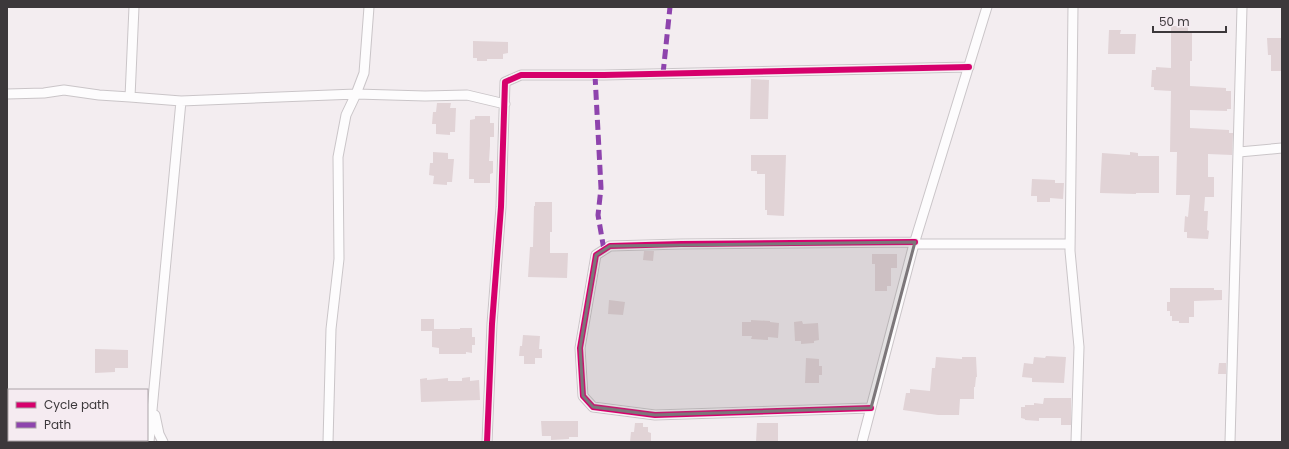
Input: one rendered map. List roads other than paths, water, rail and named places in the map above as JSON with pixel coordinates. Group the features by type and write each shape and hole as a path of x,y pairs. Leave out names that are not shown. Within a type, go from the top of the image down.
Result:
{"street":[{"path":"130,97 134,7"},
{"path":"328,442 331,329 339,259 338,157 346,115 364,73 369,7"},
{"path":"862,442 914,243 987,7"},
{"path":"1073,7 1070,244 1079,347 1076,442"},
{"path":"1230,442 1242,7"},
{"path":"487,442 492,324 501,207 506,82 522,76 969,67"},
{"path":"7,94 44,93 64,90 99,96 181,101 356,94 425,96 467,95 505,104"},
{"path":"149,442 150,405 181,101"},
{"path":"1239,152 1282,148"},
{"path":"871,408 655,415 592,408 583,396 580,348 596,255 610,246 681,244 1070,244"},
{"path":"150,405 163,442"}]}
